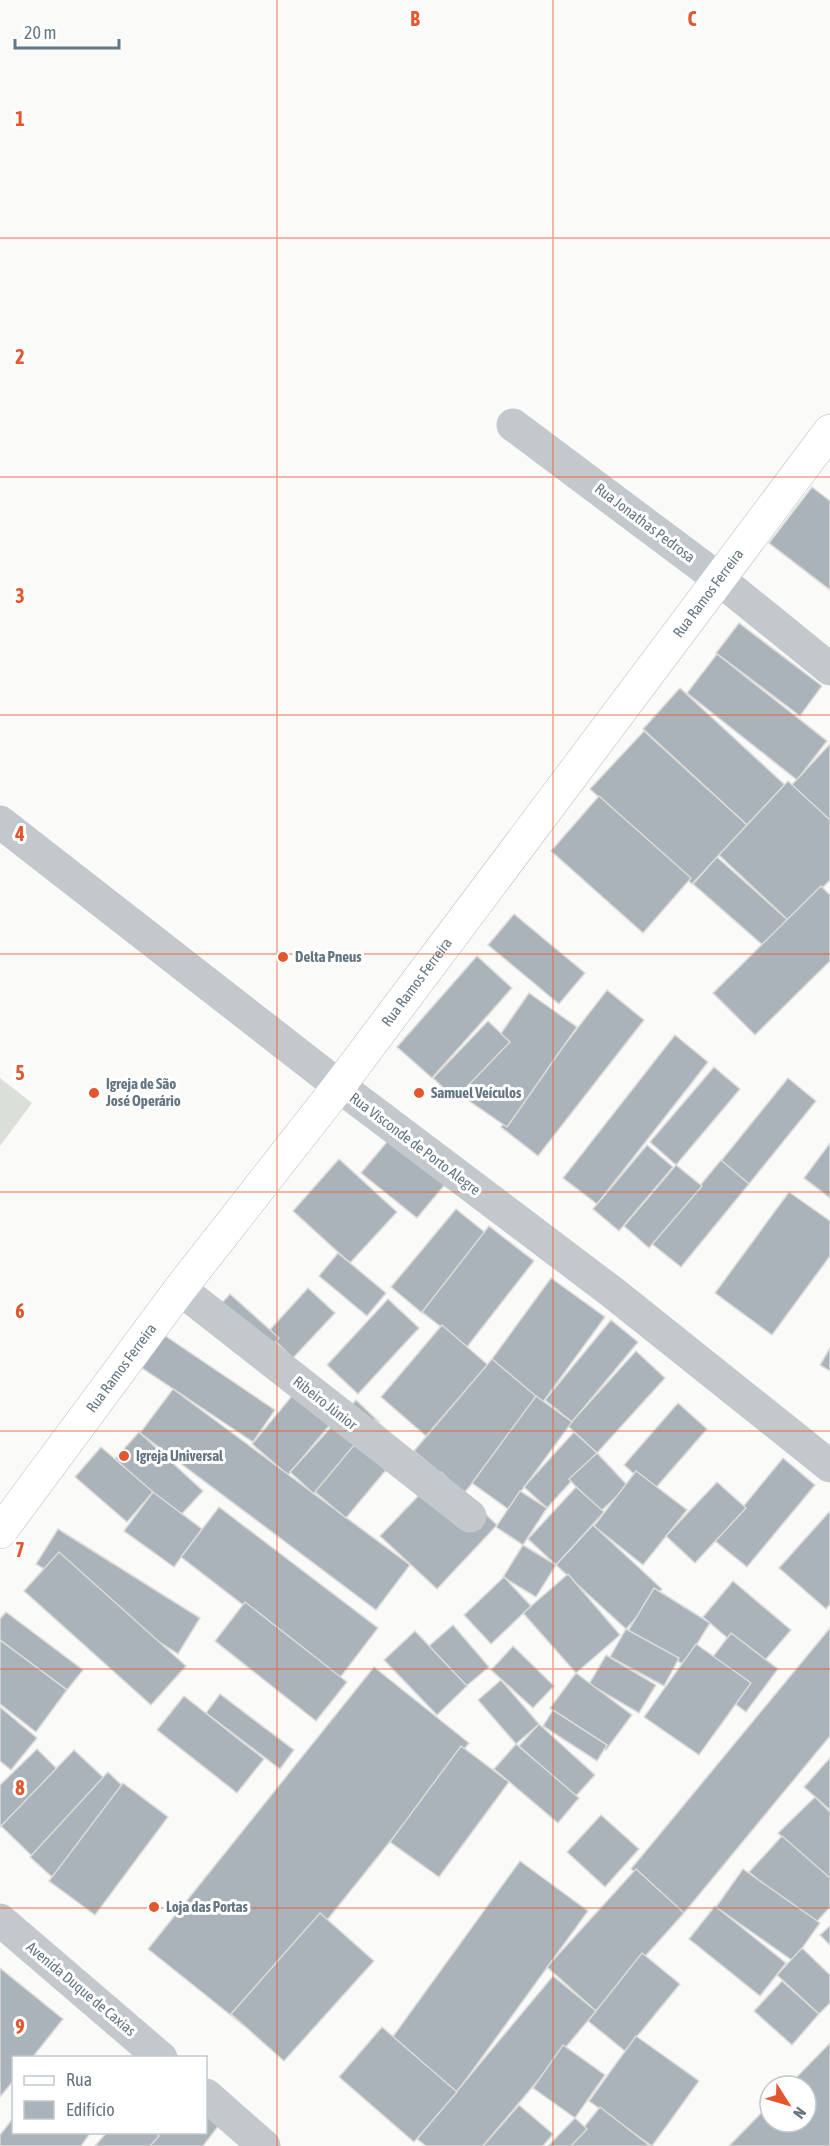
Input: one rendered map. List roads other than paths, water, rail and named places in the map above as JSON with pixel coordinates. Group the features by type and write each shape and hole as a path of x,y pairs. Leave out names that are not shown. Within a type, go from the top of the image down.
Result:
{"main road":[{"name":"Rua Ramos Ferreira","path":"0,1532 180,1289 339,1086 830,431"}],"street":[{"name":"Rua Jonathas Pedrosa","path":"513,425 719,579 830,669"},
{"name":"Rua Visconde de Porto Alegre","path":"0,822 339,1086 612,1292 830,1466"},
{"name":"Ribeiro Júnior","path":"180,1289 470,1516"},
{"name":"Avenida Duque de Caxias","path":"0,1920 159,2056"},
{"path":"207,2097 264,2146"}],"place":[{"name":"Delta Pneus","path":"283,957"},
{"name":"Igreja de São José Operário","path":"94,1093"},
{"name":"Samuel Veículos","path":"419,1093"},
{"name":"Igreja Universal","path":"124,1456"},
{"name":"Loja das Portas","path":"154,1907"}]}
